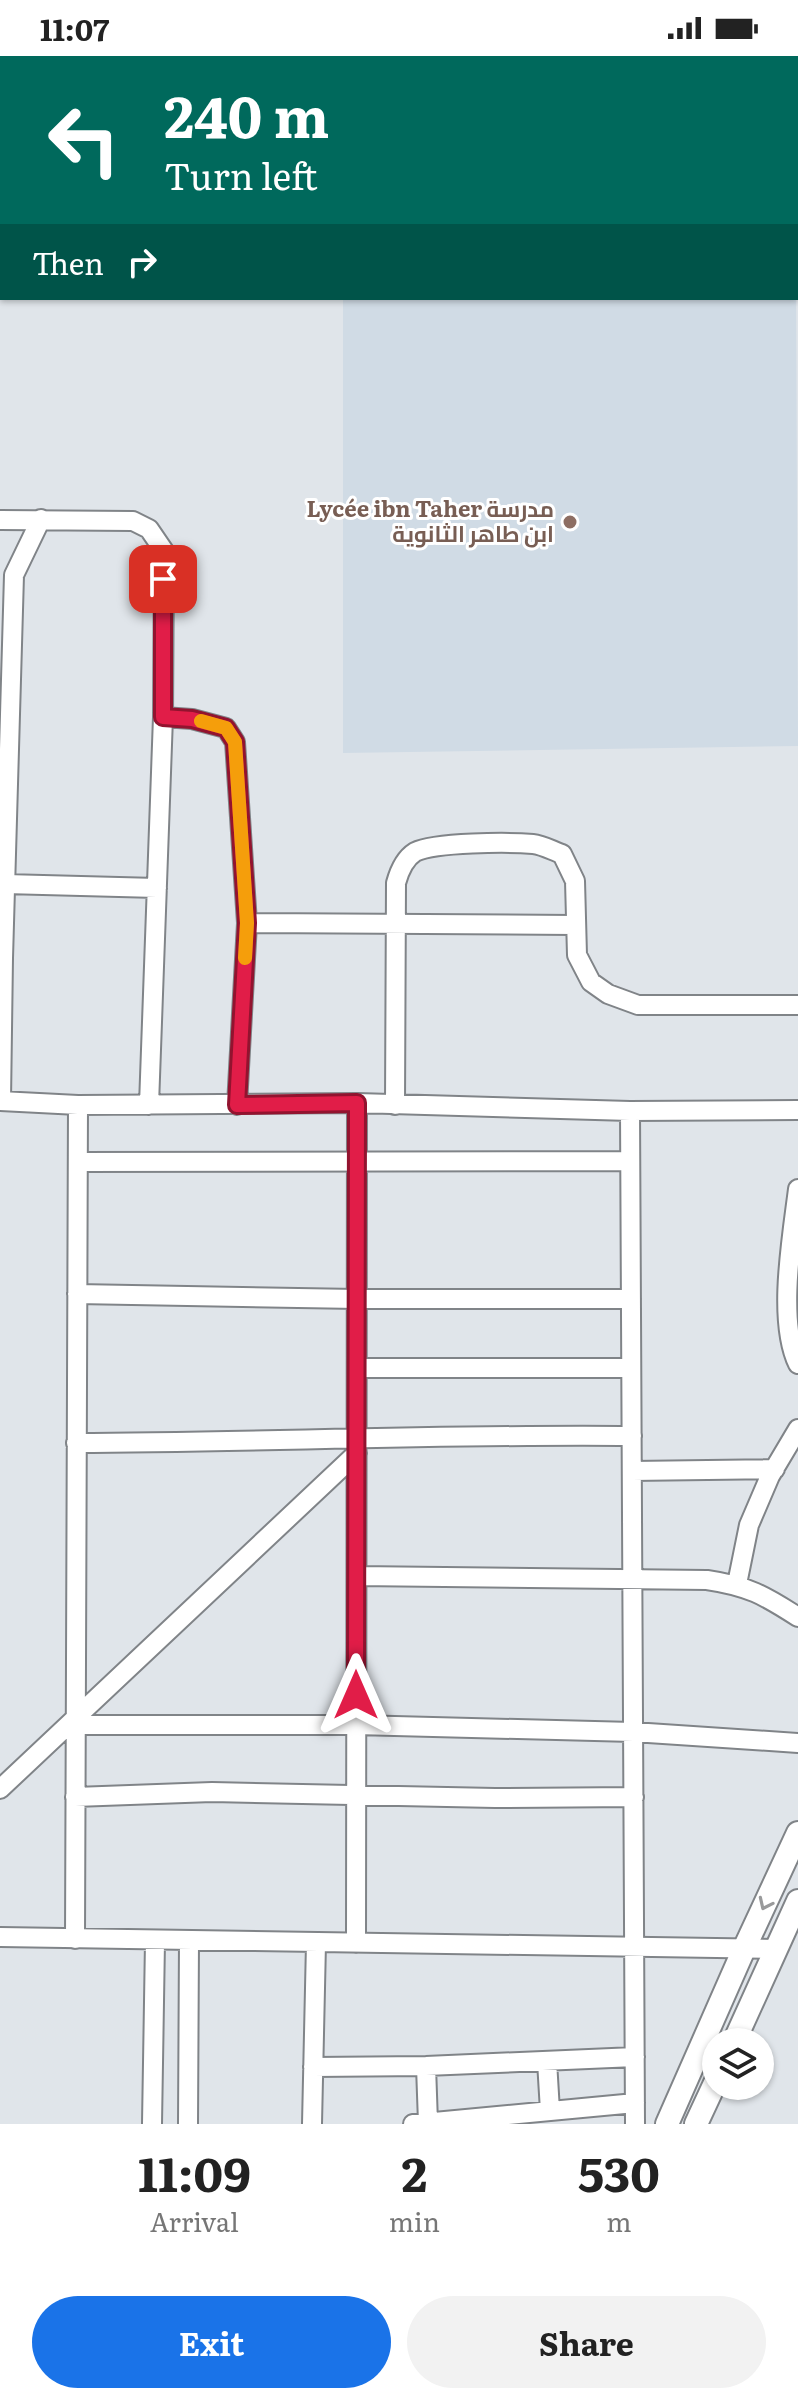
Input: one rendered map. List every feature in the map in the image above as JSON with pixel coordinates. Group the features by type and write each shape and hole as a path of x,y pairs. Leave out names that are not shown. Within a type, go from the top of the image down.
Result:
{"street":[{"path":"41,519 14,575 1,958 0,1101 78,1105 357,1103 630,1111 798,1110"},
{"path":"0,520 133,521 149,529 164,551 163,717 149,1105"},
{"path":"163,717 192,719 226,728 235,742 247,923 237,1105"},
{"path":"395,1105 396,883 401,867 414,853 430,848 486,843 536,845 562,854 575,881 577,955 591,982 608,994 638,1005 798,1005"},
{"path":"5,884 157,888"},
{"path":"247,923 575,925"},
{"path":"356,1943 357,1103"},
{"path":"75,1939 78,1105"},
{"path":"630,1111 635,2124"},
{"path":"78,1162 630,1161"},
{"path":"798,1189 787,1320 790,1345 798,1364"},
{"path":"77,1294 357,1299 631,1299"},
{"path":"357,1368 631,1368"},
{"path":"737,1584 749,1525 798,1429"},
{"path":"76,1443 357,1446 496,1434 632,1436"},
{"path":"0,1789 76,1720 357,1446"},
{"path":"632,1471 775,1469"},
{"path":"357,1576 707,1580 737,1584 759,1592 798,1617"},
{"path":"76,1720 633,1732 798,1743"},
{"path":"75,1797 212,1792 634,1797"},
{"path":"667,2124 798,1833"},
{"path":"740,2028 798,1901"},
{"path":"0,1938 777,1949"},
{"path":"152,2124 155,1941"},
{"path":"188,2124 189,1941"},
{"path":"312,2124 316,1943"},
{"path":"313,2067 426,2066 635,2057"},
{"path":"547,2061 550,2111"},
{"path":"153,2066 188,2063"},
{"path":"426,2066 421,2123 635,2103"},
{"path":"696,2124 707,2100"}],"shaded area":[{"name":"Lycée ibn Taher مدرسة ابن طاهر الثانوية","path":"343,300 796,300 798,746 343,753"}],"slow traffic":[{"path":"201,721 226,728 235,742 247,923 245,958"}],"place":[{"name":"Lycée ibn Taher مدرسة ابن طاهر الثانوية","path":"570,522"}],"route":[{"path":"163,579 163,717 192,719 226,728 235,742 247,923 237,1105 357,1103 356,1695"}]}
